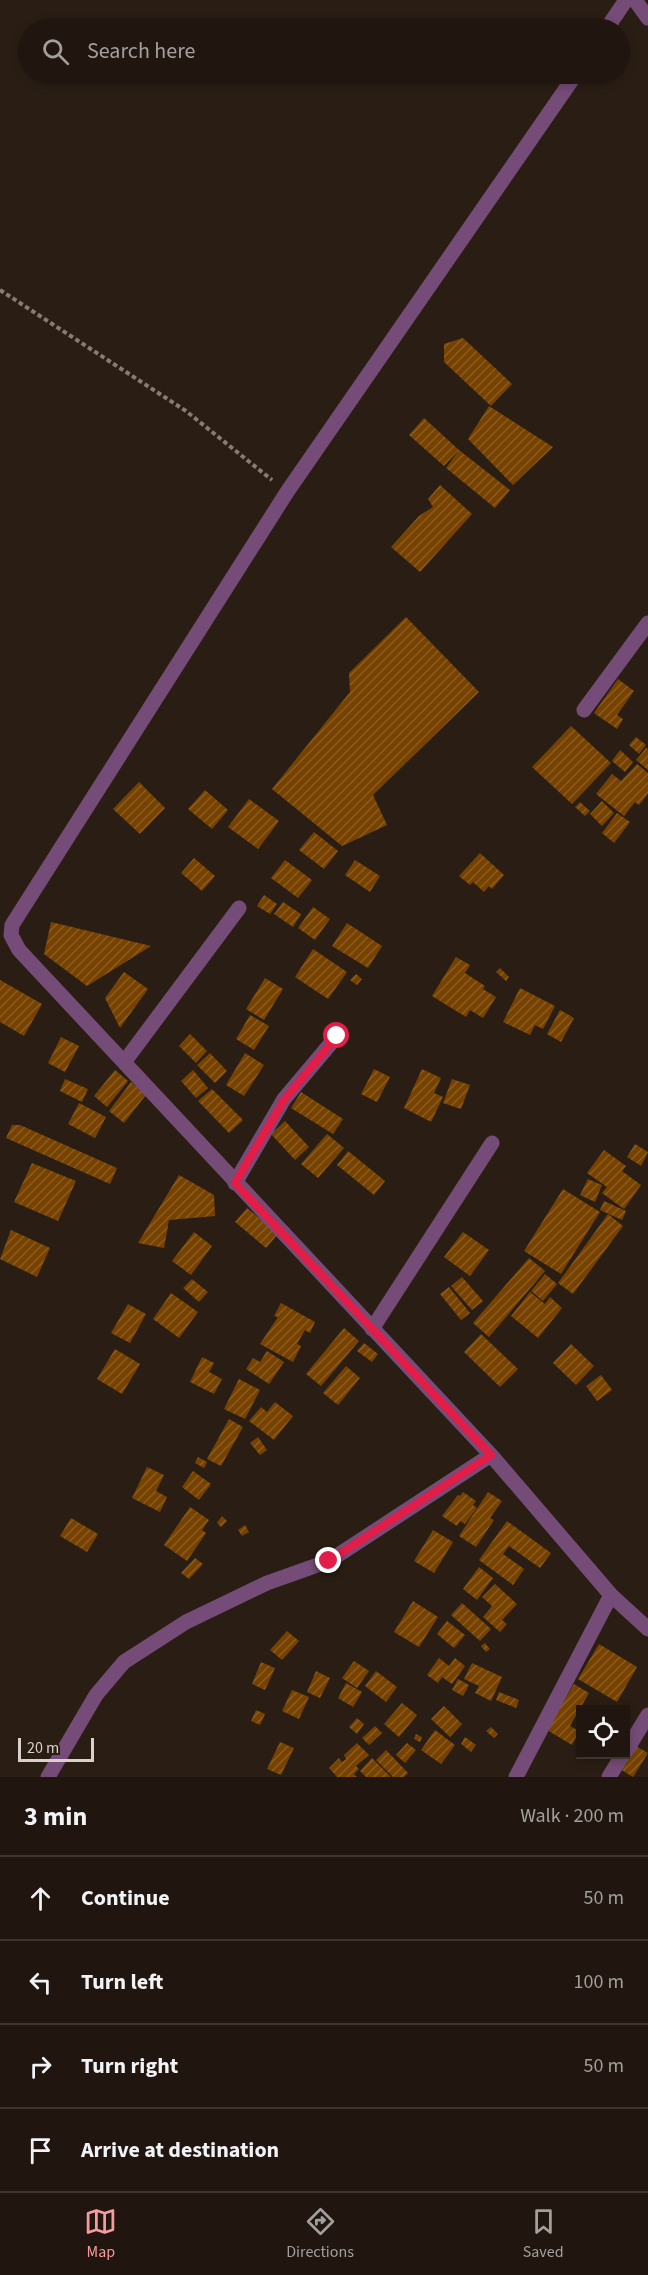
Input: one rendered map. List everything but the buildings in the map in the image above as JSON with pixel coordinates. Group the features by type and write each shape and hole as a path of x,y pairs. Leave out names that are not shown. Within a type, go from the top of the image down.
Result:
{"street":[{"path":"614,18 626,0"},
{"path":"635,0 648,18"},
{"path":"569,84 287,492 12,925 11,936 19,950 491,1455 611,1595 648,1629"},
{"path":"584,710 648,623"},
{"path":"125,1061 239,908"},
{"path":"235,1183 284,1100 337,1036"},
{"path":"372,1329 492,1143"},
{"path":"48,1777 96,1695 124,1662 186,1622 267,1583 329,1561 491,1455"},
{"path":"516,1777 611,1595"},
{"path":"630,1744 648,1715"},
{"path":"609,1777 620,1759"}],"path":[{"path":"0,290 186,411 287,492"}],"route":[{"path":"329,1561 491,1455 235,1183 284,1100 337,1036"}]}
